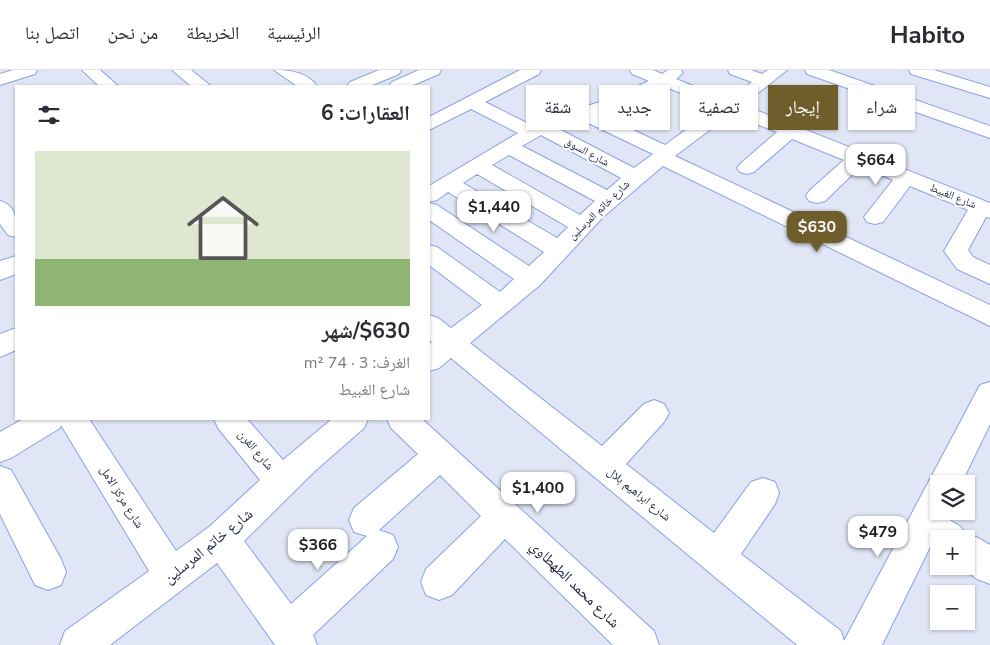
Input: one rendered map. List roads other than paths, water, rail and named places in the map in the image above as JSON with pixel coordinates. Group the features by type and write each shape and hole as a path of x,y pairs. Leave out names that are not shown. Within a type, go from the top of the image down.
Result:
{"street":[{"path":"15,93 1,79 29,70"},
{"path":"90,70 108,85"},
{"path":"180,70 201,85"},
{"path":"282,70 306,85"},
{"path":"358,85 393,70"},
{"path":"400,85 433,70"},
{"path":"430,123 533,70"},
{"name":"شارع الغبيط","path":"638,70 680,86"},
{"path":"589,111 619,101 664,80 680,70"},
{"path":"736,70 772,75"},
{"path":"814,70 857,85"},
{"path":"917,70 963,76 990,93"},
{"name":"شارع خاتم المرسلين","path":"758,85 772,75"},
{"path":"915,96 926,85"},
{"name":"شارع السوق","path":"471,102 526,126"},
{"path":"915,105 990,132"},
{"path":"589,117 990,316"},
{"name":"شارع الغبيط","path":"758,118 986,209"},
{"path":"430,194 536,130"},
{"name":"شارع السوق","path":"536,130 635,177"},
{"name":"شارع خاتم المرسلين","path":"436,343 500,305 530,279 608,199 697,130"},
{"path":"747,168 790,131"},
{"path":"509,146 608,199"},
{"path":"817,196 858,158"},
{"path":"478,166 582,225"},
{"path":"875,217 906,178"},
{"path":"449,184 559,250"},
{"path":"0,208 15,229"},
{"path":"986,209 956,251 964,263 990,275"},
{"path":"430,211 530,279"},
{"path":"0,245 15,238"},
{"path":"430,254 500,305"},
{"path":"0,272 15,264"},
{"path":"0,346 15,338"},
{"name":"شارع ابراهيم بلال","path":"436,343 604,466 827,645"},
{"path":"949,475 990,394"},
{"path":"604,466 654,414"},
{"path":"0,448 47,420"},
{"name":"شارع مركز الامل","path":"74,420 172,576"},
{"name":"شارع الفرن","path":"230,420 282,482"},
{"name":"شارع خاتم المرسلين","path":"101,638 172,576 221,539 352,420"},
{"name":"شارع محمد الطهطاوي","path":"403,420 640,645"},
{"path":"221,539 294,639 374,533 440,455"},
{"path":"0,480 48,572"},
{"path":"718,557 763,492"},
{"path":"440,582 504,516"},
{"path":"862,645 936,520"},
{"path":"975,556 990,566"}]}
